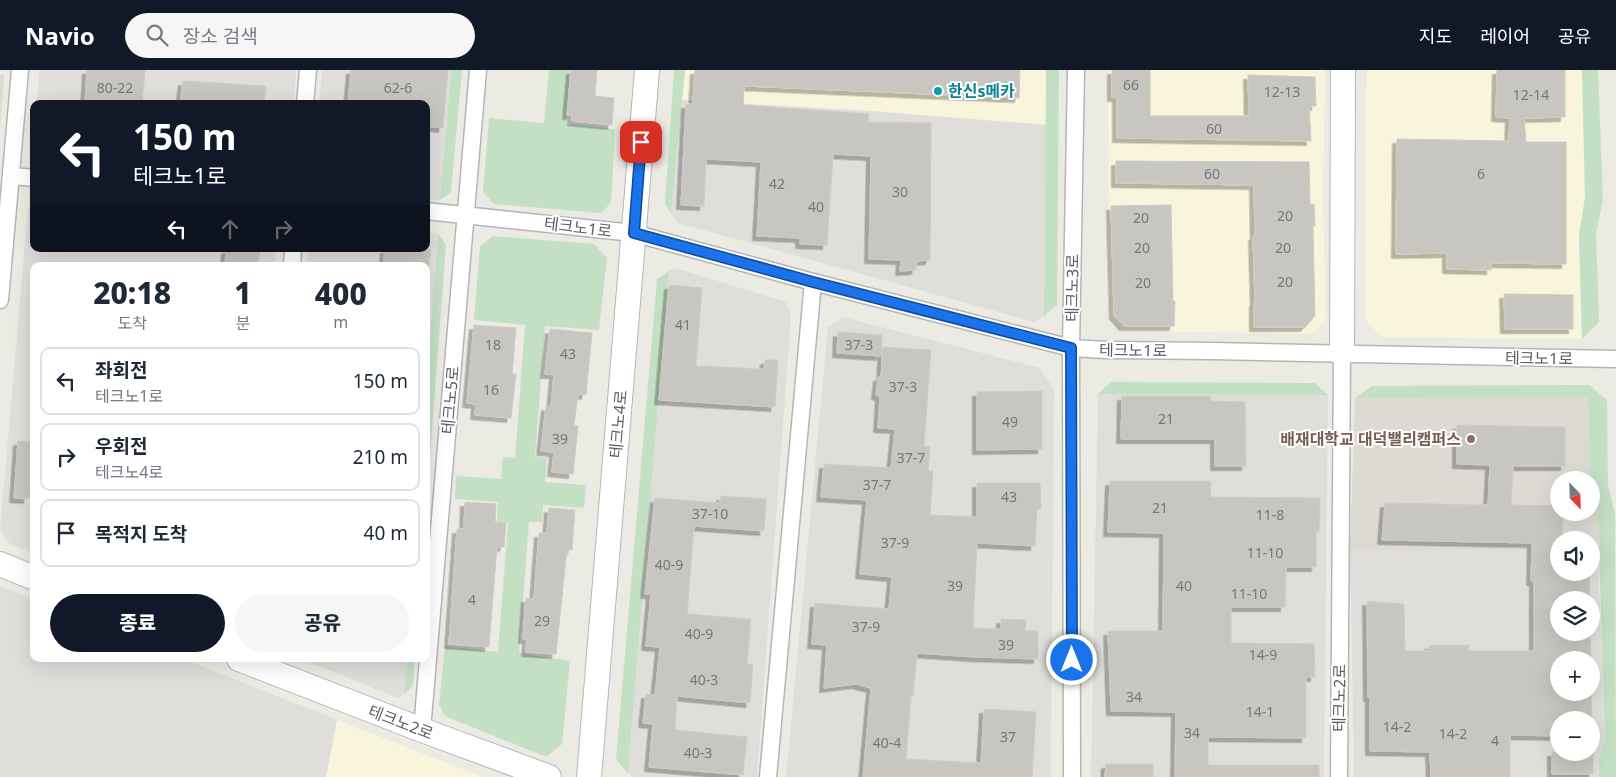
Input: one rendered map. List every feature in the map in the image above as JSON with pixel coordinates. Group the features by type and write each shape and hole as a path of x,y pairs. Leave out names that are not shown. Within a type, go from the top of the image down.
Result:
{"main road":[{"name":"테크노4로","path":"589,777 647,70"},
{"path":"1342,354 1343,70"},
{"path":"0,564 30,576"},
{"name":"테크노2로","path":"252,662 422,730 549,777"}],"street":[{"path":"0,300 20,70"},
{"path":"306,100 308,70"},
{"name":"테크노5로","path":"430,638 478,70"},
{"name":"테크노3로","path":"1072,777 1071,348 1076,70"},
{"path":"11,176 30,178"},
{"name":"테크노1로","path":"430,211 634,233 813,282 1071,348 1616,359"},
{"path":"768,777 813,282"},
{"name":"테크노2로","path":"1339,777 1342,354"},
{"name":"테크노5로","path":"422,730 428,662"}],"shaded area":[{"path":"39,70 296,70 294,100 37,100"},
{"path":"322,70 451,70 440,200 430,199 430,100 319,100"},
{"path":"685,70 1046,70 1046,125 870,111 682,100"},
{"path":"1108,70 1325,70 1323,200 1326,321 1312,334 1122,331 1109,317"},
{"path":"1367,70 1582,70 1585,198 1579,235 1582,339 1381,337 1366,320 1365,134"},
{"path":"0,75 4,75 0,130"},
{"path":"682,100 870,111 1046,125 1044,316 1034,322 678,223 671,213"},
{"path":"30,207 30,252 276,252 275,262 30,262 30,552 9,544 0,530 28,209"},
{"path":"430,233 438,234 430,339 430,262 307,262 308,252 430,252"},
{"path":"676,268 786,302 791,316 757,777 633,777 628,773 669,271"},
{"path":"843,317 1040,368 1054,389 1051,777 786,777 828,327"},
{"path":"1098,394 1328,395 1324,777 1091,777"},
{"name":"배재대학교 대덕밸리캠퍼스","path":"1588,397 1590,471 1550,471 1550,521 1598,521 1598,531 1550,531 1550,551 1350,550 1355,398"},
{"path":"1350,550 1550,551 1550,581 1599,581 1599,591 1550,591 1550,641 1600,641 1600,605 1605,739 1600,756 1600,711 1550,711 1550,761 1599,761 1599,777 1354,777"},
{"path":"0,586 30,597 30,662 192,662 337,720 326,777 0,777"},
{"path":"308,662 407,662 404,694 398,698"},
{"path":"337,720 483,777 326,777"}],"green space":[{"path":"451,70 462,70 451,192 440,200"},
{"path":"549,70 570,70 566,124 615,129 611,203 601,213 494,204 483,192 489,118 544,123"},
{"path":"674,70 685,70 671,213 665,204"},
{"path":"1046,70 1059,70 1057,305 1044,316"},
{"path":"1582,70 1598,70 1603,199 1596,234 1599,322 1582,339 1579,235 1585,198"},
{"path":"438,234 446,245 430,455 430,339"},
{"path":"493,236 594,244 607,258 599,330 545,326 535,457 547,458 545,482 586,485 584,508 543,505 542,522 529,522 519,653 570,661 562,744 546,757 445,716 439,705 445,646 498,652 508,523 497,522 498,502 455,499 456,476 501,479 503,457 515,458 525,325 474,320 480,246"},
{"path":"669,271 628,773 616,759 657,279"},
{"path":"1111,382 1315,383 1328,395 1098,394"},
{"path":"1589,385 1607,400 1608,486 1615,514 1616,777 1599,777 1599,761 1605,739 1600,531 1598,531 1598,521 1600,521 1600,471 1590,471 1588,397 1355,398 1372,386"},
{"path":"407,662 415,662 413,686 404,694"}],"building":[{"path":"87,70 145,70 142,100 85,100"},
{"path":"351,70 448,70 443,128 430,126 430,100 348,100"},
{"path":"571,70 597,70 595,96 614,98 612,125 572,121 572,115 567,115"},
{"path":"695,70 1020,70 1019,98 744,86 743,105 869,114 868,122 931,123 930,260 917,261 916,270 900,271 901,260 869,259 871,156 833,154 827,245 800,244 800,238 757,236 761,162 706,159 704,206 681,205 686,104 693,104"},
{"path":"1112,70 1150,70 1150,116 1249,116 1248,75 1315,77 1316,106 1309,106 1311,141 1117,138 1117,97 1112,97"},
{"path":"1497,70 1565,70 1565,117 1524,118 1526,142 1566,142 1566,264 1491,263 1491,270 1447,269 1447,253 1396,254 1397,139 1509,141 1510,118 1496,117"},
{"path":"183,81 266,86 264,100 181,100"},
{"path":"1116,161 1309,162 1310,204 1314,204 1315,226 1313,226 1315,316 1305,327 1254,327 1254,185 1116,183"},
{"path":"1171,205 1173,301 1175,301 1174,326 1124,326 1114,315 1111,206"},
{"path":"431,249 429,262 383,262 385,252 430,252"},
{"path":"226,252 260,252 258,262 225,262"},
{"path":"669,285 702,288 696,366 764,369 765,360 778,360 775,407 659,400"},
{"path":"1504,294 1573,295 1573,329 1505,329"},
{"path":"474,325 516,328 512,374 516,374 511,418 475,415 476,404 467,403"},
{"path":"550,329 592,333 586,395 578,394 574,425 578,426 573,474 552,472 554,452 541,451 546,406 551,407 554,374 545,374"},
{"path":"838,332 882,335 881,356 837,353"},
{"path":"883,347 931,350 924,446 930,447 928,471 933,471 930,515 977,517 977,483 1040,483 1041,509 1037,509 1035,546 977,543 973,628 1001,629 1001,619 1026,620 1025,631 1038,631 1038,659 917,653 913,696 911,696 906,759 981,763 984,709 1036,712 1032,777 863,777 871,688 856,684 824,688 827,645 812,644 815,603 889,609 892,577 860,574 867,500 821,497 824,464 891,468 895,429 878,428 880,396 876,395 878,377 881,377"},
{"path":"1042,391 1042,449 977,450 977,392"},
{"path":"1122,396 1211,396 1211,401 1245,402 1246,466 1215,466 1215,439 1121,439"},
{"path":"1457,425 1565,427 1565,466 1513,466 1511,505 1550,506 1550,521 1563,521 1562,531 1550,531 1550,581 1589,581 1590,591 1550,591 1550,641 1590,641 1591,651 1550,651 1550,701 1591,701 1592,711 1550,711 1550,736 1510,735 1510,777 1431,777 1430,752 1370,751 1367,601 1404,604 1405,651 1429,651 1429,645 1469,645 1468,651 1534,651 1534,581 1531,581 1532,543 1382,540 1385,503 1488,505 1490,465 1457,464"},
{"path":"18,441 30,442 30,492 28,499 14,498"},
{"path":"1110,481 1211,481 1210,497 1320,498 1319,532 1316,532 1316,567 1286,567 1285,607 1231,607 1231,643 1314,644 1315,677 1306,677 1306,738 1208,737 1208,765 1319,765 1319,777 1175,777 1176,712 1111,711 1108,631 1163,631 1164,533 1108,532"},
{"path":"721,496 766,499 764,531 694,526 687,614 751,619 747,664 753,664 750,703 677,696 675,730 747,737 743,775 649,767 653,724 643,723 646,694 655,695 660,647 646,646 651,594 645,594 655,498 720,503"},
{"path":"465,502 496,504 495,522 506,523 504,547 497,547 489,647 449,644 457,529 464,529"},
{"path":"549,508 575,510 572,550 567,549 556,654 526,652 527,639 523,639 526,598 534,599 539,533 547,533"},
{"path":"1552,761 1593,761 1593,774 1552,774"},
{"path":"1106,764 1153,764 1153,777 1105,777"}],"place":[{"name":"한신s메카","path":"938,91"},
{"name":"배재대학교 대덕밸리캠퍼스","path":"1471,439"}],"route":[{"path":"641,142 634,233 813,282 1071,348 1072,660"}]}
